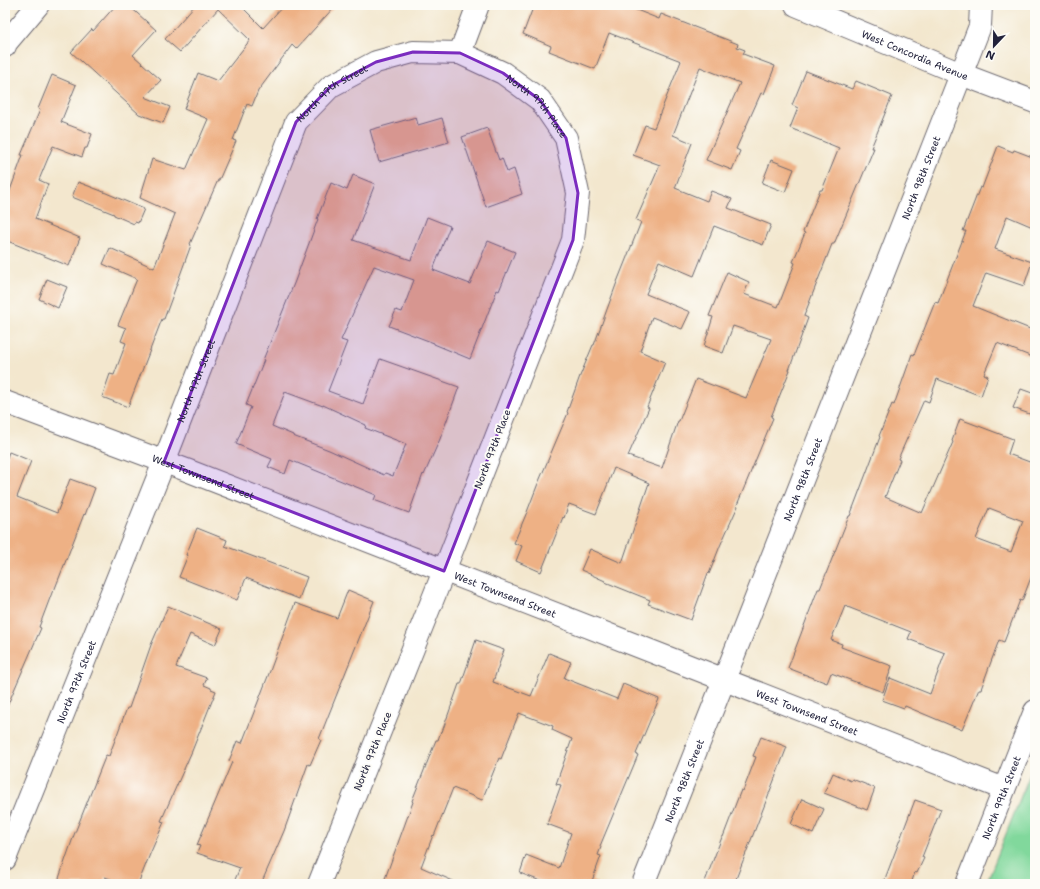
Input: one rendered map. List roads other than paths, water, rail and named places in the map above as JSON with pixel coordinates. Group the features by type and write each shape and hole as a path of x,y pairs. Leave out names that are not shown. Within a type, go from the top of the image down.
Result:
{"street":[{"path":"5,46 38,5"},
{"path":"460,53 478,5"},
{"name":"West Concordia Avenue","path":"796,5 961,74 1035,102"},
{"name":"North 98th Street","path":"643,884 980,26 981,5"},
{"name":"North 97th Street","path":"5,859 164,462 296,122 331,86 376,62 413,52 460,53"},
{"name":"North 97th Place","path":"319,884 444,571 573,240 578,193 566,138 540,100 503,73 460,53"},
{"name":"West Townsend Street","path":"5,402 164,462 1004,789"},
{"name":"North 99th Street","path":"966,884 1035,711"}]}
